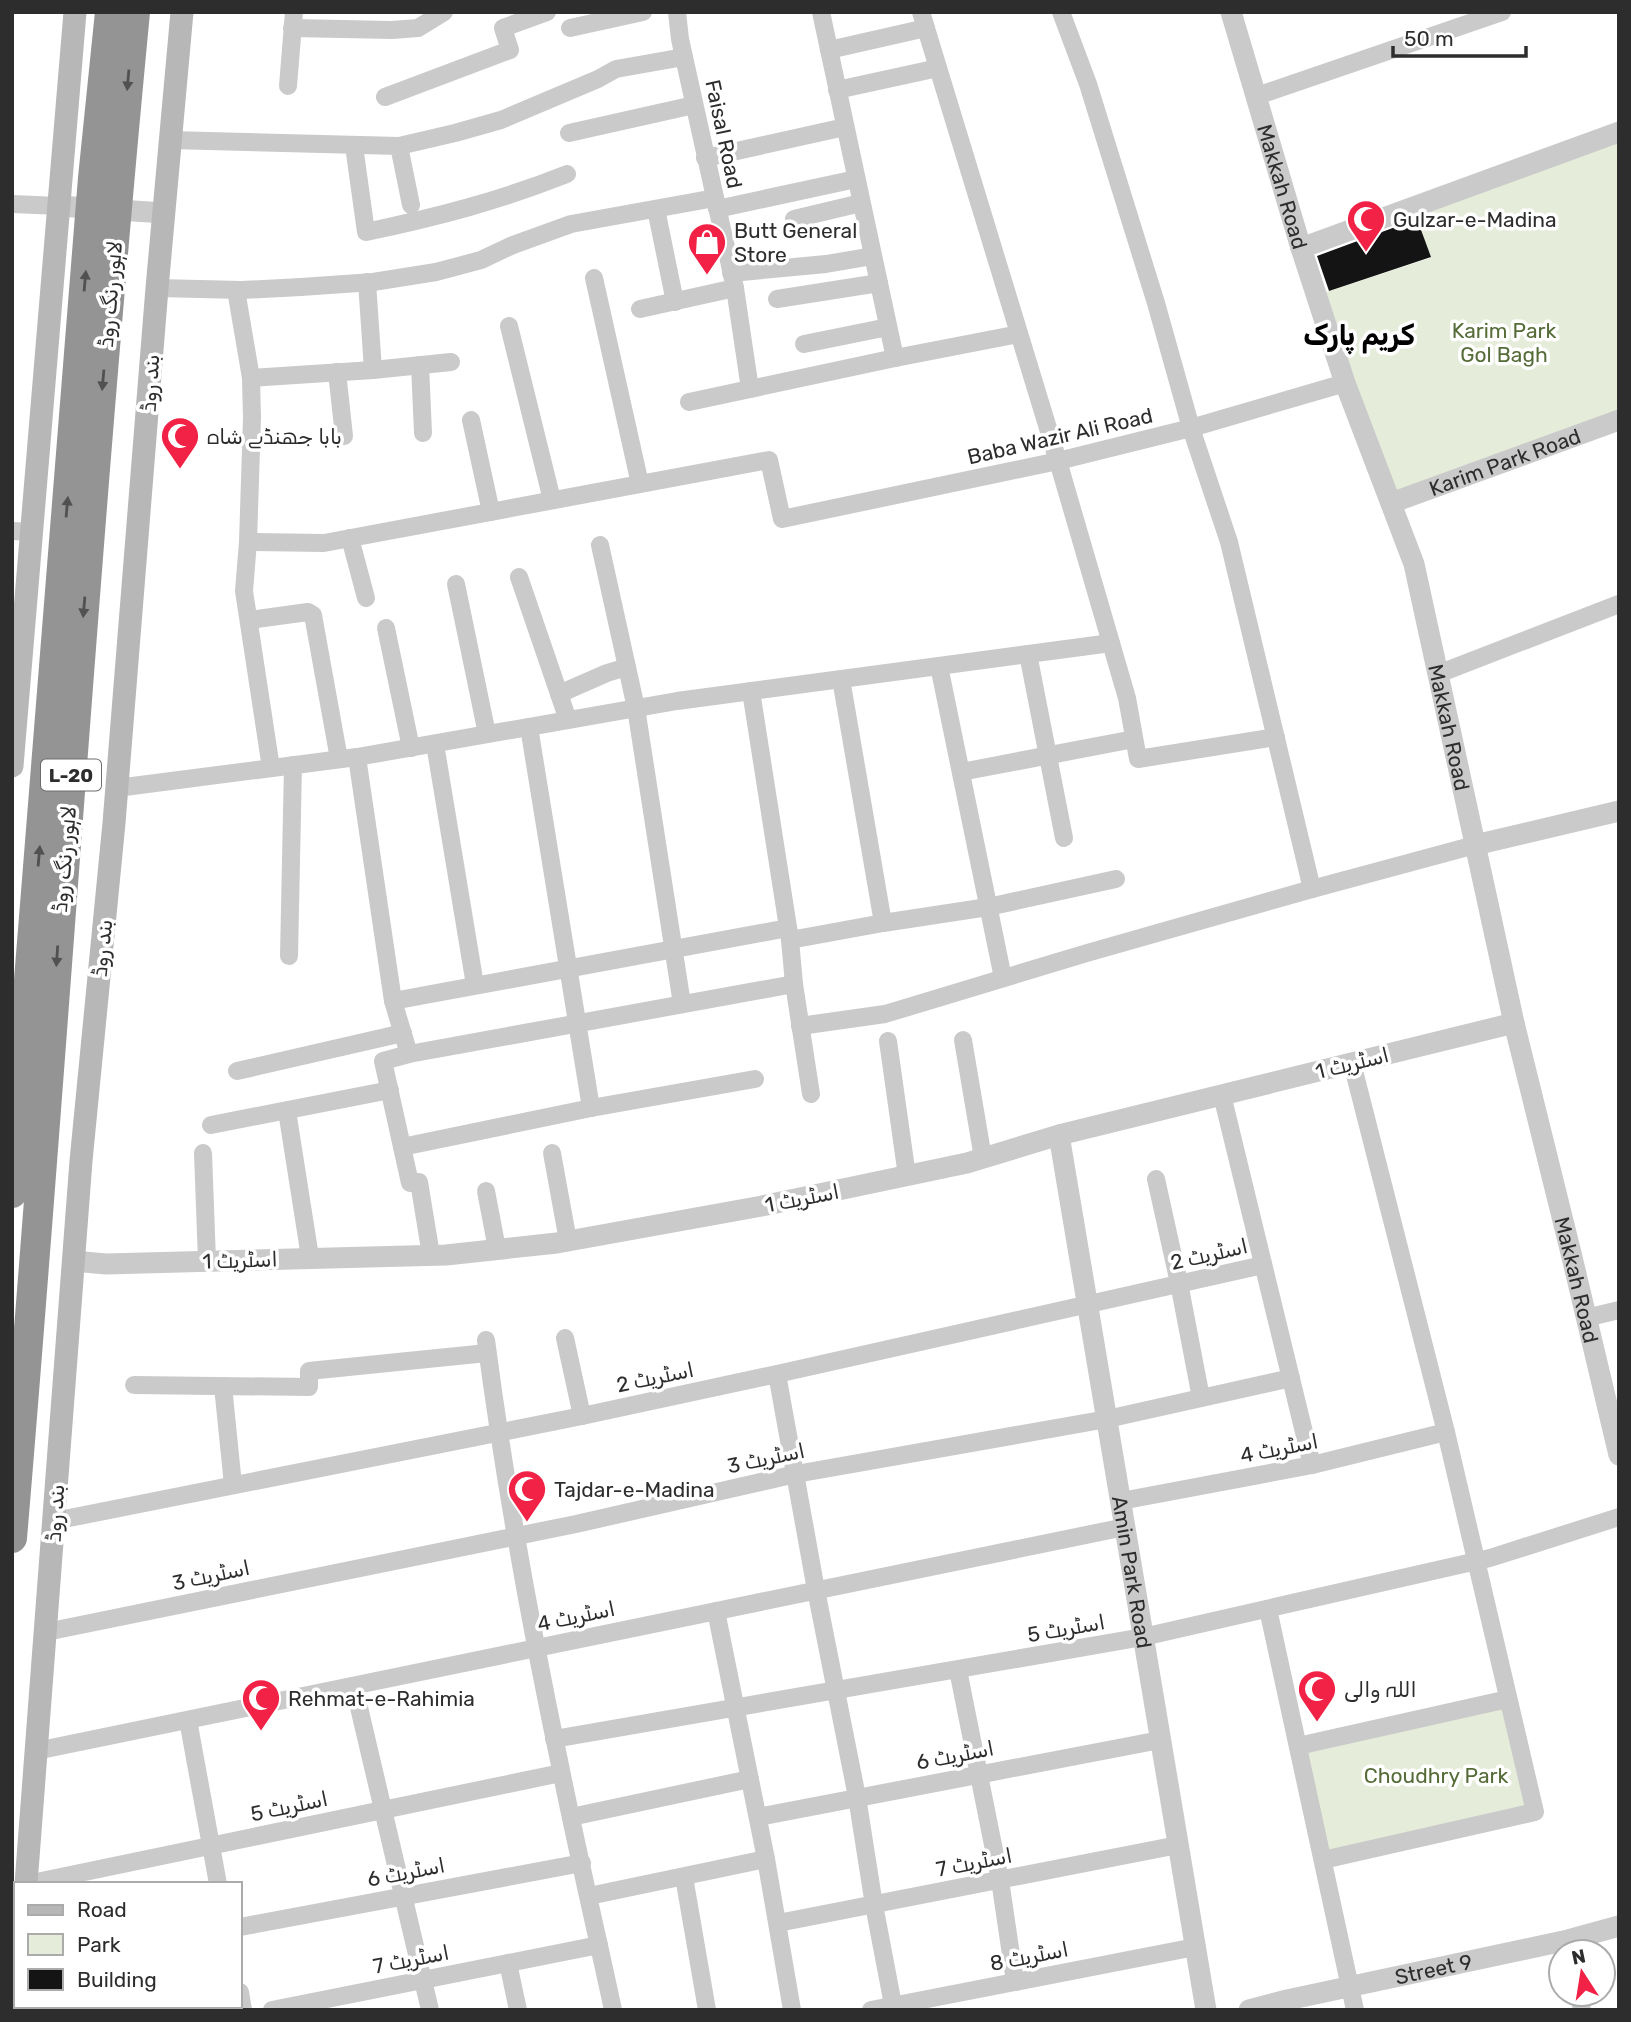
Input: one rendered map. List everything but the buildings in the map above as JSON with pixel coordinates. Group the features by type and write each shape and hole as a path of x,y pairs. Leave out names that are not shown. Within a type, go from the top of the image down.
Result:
{"highway":[{"name":"لاہور رنگ روڈ","path":"12,1193 92,192 110,12"},
{"name":"لاہور رنگ روڈ","path":"12,1538 32,1311 60,912 118,190 135,12"}],"main road":[{"path":"12,766 22,531 59,206 75,12"},
{"name":"بند روڈ","path":"26,1882 81,1161 117,788 163,213 182,12"}],"street":[{"path":"288,86 293,20 392,30 418,28 444,12"},
{"path":"385,97 510,50 503,28 547,12"},
{"path":"570,29 643,12"},
{"name":"Faisal Road","path":"677,12 705,158 733,280 751,389"},
{"path":"821,12 895,358"},
{"path":"1060,12 1087,84 1156,303 1191,428 1229,542 1312,890"},
{"name":"Makkah Road","path":"1231,12 1301,248 1346,383 1414,564 1514,1023 1619,1455"},
{"path":"1257,96 1502,12"},
{"path":"829,50 924,20 1127,698 1138,760 1276,737"},
{"path":"170,140 399,146 501,120 598,79 615,69 684,57"},
{"path":"837,90 939,68"},
{"path":"569,133 694,105"},
{"path":"705,158 845,127"},
{"path":"1301,248 1619,132"},
{"path":"354,146 366,232 476,207 567,174"},
{"path":"399,146 411,205"},
{"path":"157,288 236,290 367,282 436,272 481,260 571,224 656,209 716,204 856,179"},
{"path":"794,219 861,203"},
{"path":"12,204 163,213"},
{"path":"656,209 674,302"},
{"path":"639,309 674,302 733,280 873,256"},
{"path":"248,542 324,543 640,484 594,278"},
{"path":"367,282 373,370"},
{"path":"777,299 879,283"},
{"path":"236,290 251,378 248,542 244,591 271,768"},
{"path":"509,326 552,500"},
{"path":"804,344 888,327"},
{"path":"689,402 1019,334"},
{"path":"251,378 451,362"},
{"path":"420,365 423,433"},
{"path":"337,372 344,436"},
{"name":"Baba Wazir Ali Road","path":"640,484 769,460 782,519 1058,461 1191,428 1346,383"},
{"path":"471,420 491,512"},
{"name":"Karim Park Road","path":"1391,503 1619,420"},
{"path":"350,538 366,598"},
{"path":"600,545 636,708 682,1004"},
{"path":"519,577 568,720"},
{"path":"456,584 487,734"},
{"path":"1438,674 1619,604"},
{"path":"249,620 308,612 313,614 348,758 393,1000 409,1054"},
{"path":"386,628 411,748"},
{"path":"117,788 348,758 751,691 1111,643"},
{"path":"1028,654 1064,838"},
{"path":"940,666 1003,978"},
{"path":"559,694 627,667"},
{"path":"841,679 883,923"},
{"path":"751,691 811,1094"},
{"path":"529,727 591,1108"},
{"path":"961,772 1133,739"},
{"path":"435,744 475,985"},
{"path":"289,956 293,765"},
{"path":"800,1026 885,1014 1312,890 1475,845 1619,811"},
{"path":"393,1000 673,949 988,907 1116,879"},
{"path":"431,1255 419,1182 410,1183 383,1061 794,984"},
{"name":"اسٹریٹ 1","path":"74,1261 106,1264 431,1255 568,1241 762,1206 907,1176 983,1158 1059,1135 1514,1023"},
{"path":"237,1071 403,1033"},
{"path":"962,1040 983,1158"},
{"path":"888,1041 907,1176"},
{"path":"1323,1860 1535,1812 1446,1432 1352,1063"},
{"path":"402,1147 591,1108 755,1079"},
{"path":"211,1125 390,1090"},
{"path":"1222,1095 1312,1465"},
{"path":"287,1111 310,1257"},
{"name":"Amin Park Road","path":"1059,1135 1206,2010"},
{"path":"203,1153 207,1261"},
{"path":"552,1153 568,1241"},
{"path":"1156,1179 1201,1398"},
{"path":"486,1191 497,1249"},
{"name":"اسٹریٹ 2","path":"54,1521 582,1416 1263,1265"},
{"path":"1586,1318 1619,1310"},
{"path":"565,1338 582,1416"},
{"path":"135,1385 309,1387 309,1371 486,1347 515,1537 554,1739 612,2010"},
{"path":"777,1374 894,2008"},
{"name":"اسٹریٹ 3","path":"46,1632 515,1537 796,1474 1107,1419 1291,1378"},
{"path":"223,1386 233,1485"},
{"name":"اسٹریٹ 4","path":"1121,1501 1312,1465 1446,1432"},
{"name":"اسٹریٹ 5","path":"554,1739 1143,1637 1476,1561 1619,1517"},
{"name":"اسٹریٹ 4","path":"36,1751 1125,1527"},
{"path":"1268,1609 1356,2010"},
{"path":"716,1611 758,1817 792,2010"},
{"path":"958,1670 1000,1880 1015,1982"},
{"path":"354,1686 430,2010"},
{"path":"1298,1746 1508,1699"},
{"path":"188,1720 218,1882"},
{"name":"اسٹریٹ 6","path":"758,1817 1160,1740"},
{"name":"اسٹریٹ 5","path":"35,1882 561,1773"},
{"path":"571,1817 750,1779"},
{"name":"اسٹریٹ 7","path":"778,1923 1178,1845"},
{"path":"589,1896 766,1859"},
{"name":"اسٹریٹ 6","path":"242,1927 582,1863"},
{"path":"684,1877 707,2010"},
{"name":"Street 9","path":"1589,1938 1619,1926"},
{"name":"اسٹریٹ 7","path":"272,2010 333,2004 424,1980 599,1945"},
{"name":"اسٹریٹ 8","path":"871,2010 894,2008 1195,1947"},
{"name":"Street 9","path":"1249,2010 1288,2005 1351,1987 1547,1950"},
{"path":"508,1963 518,2010"}],"green space":[{"name":"Karim Park Gol Bagh","path":"1619,132 1619,420 1391,503 1317,295 1430,258 1413,207"},
{"name":"Choudhry Park","path":"1508,1699 1535,1812 1323,1860 1298,1746"}],"place":[{"name":"Gulzar-e-Madina","path":"1366,253"},
{"name":"Butt General Store","path":"707,276"},
{"name":"بابا جھنڈے شاہ","path":"180,470"},
{"name":"Tajdar-e-Madina","path":"527,1523"},
{"name":"اللہ والی","path":"1317,1723"},
{"name":"Rehmat-e-Rahimia","path":"261,1732"}],"district":[{"name":"کریم پارک","path":"1359,335"}]}
